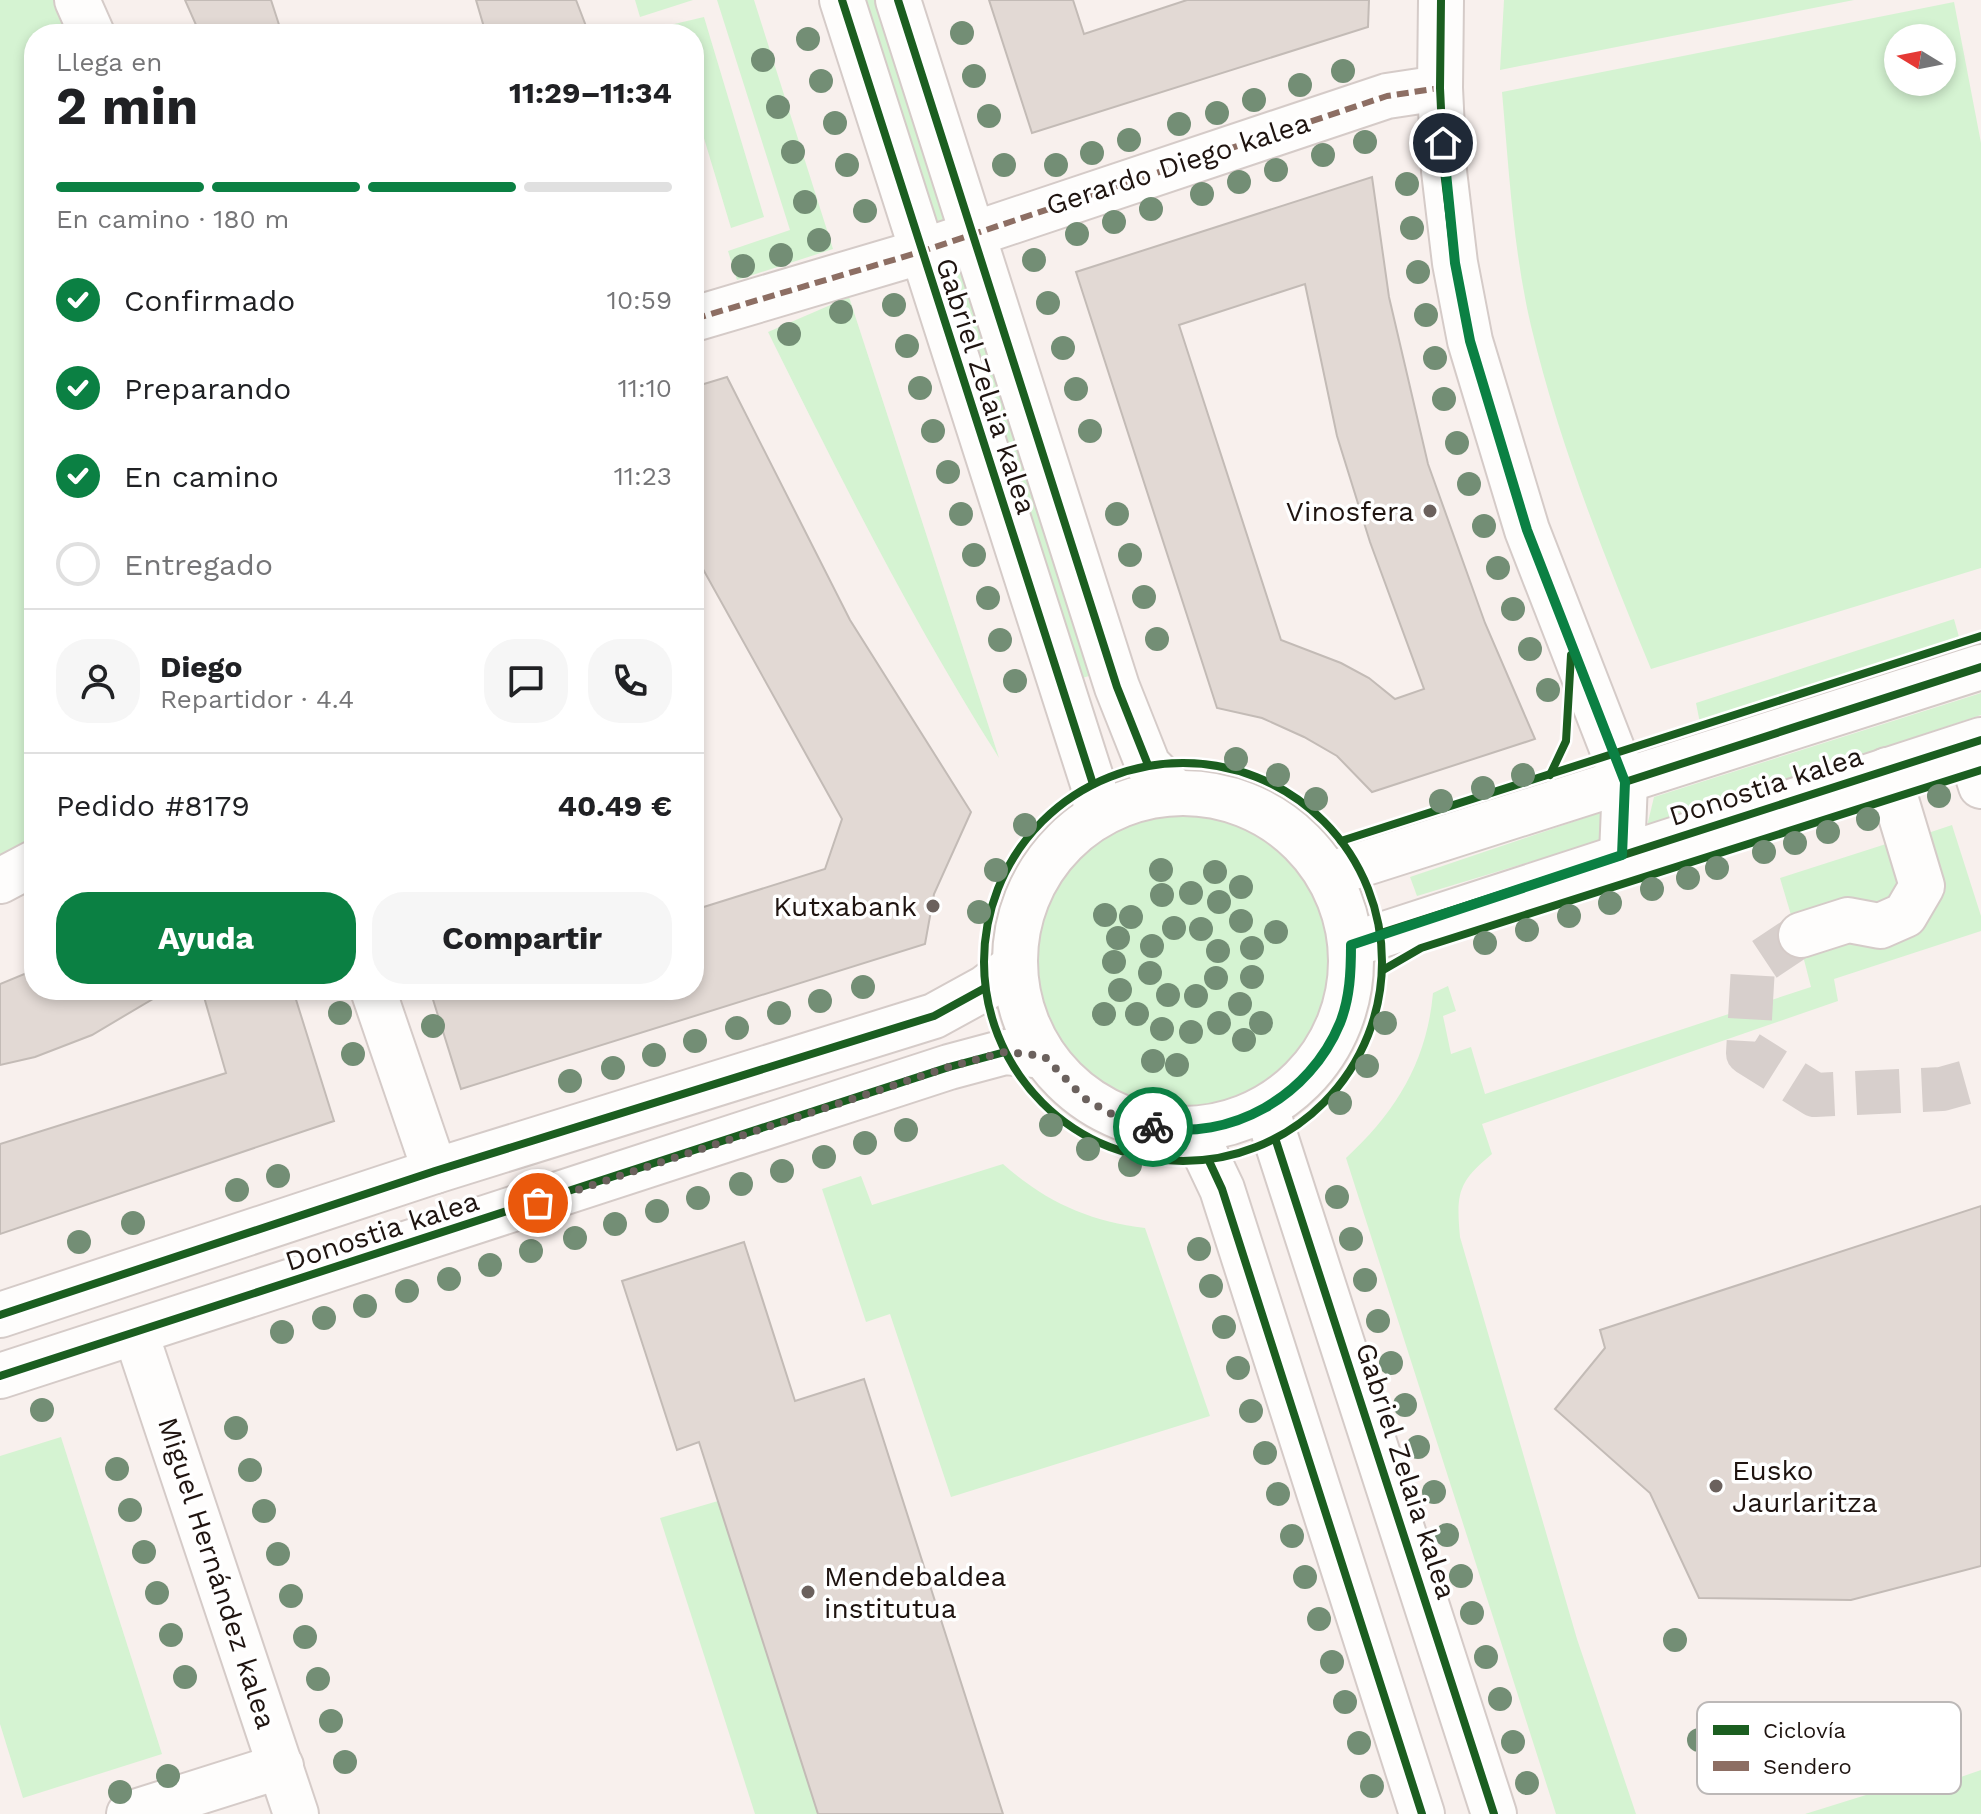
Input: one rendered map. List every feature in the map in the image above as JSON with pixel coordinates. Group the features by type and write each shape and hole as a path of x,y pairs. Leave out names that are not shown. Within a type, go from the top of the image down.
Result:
{"street":[{"path":"77,0 88,24"},
{"name":"Gabriel Zelaia kalea","path":"842,0 920,252 1093,784 1097,816"},
{"name":"Gabriel Zelaia kalea","path":"898,0 975,233 1117,687 1148,765 1175,792"},
{"path":"1441,0 1440,88 1444,171 1455,263 1474,357 1527,530 1625,782 1622,855"},
{"name":"Gerardo Diego kalea","path":"704,316 920,252 1387,96 1440,88"},
{"name":"Donostia kalea","path":"1328,875 1981,667"},
{"path":"1974,742 1981,786"},
{"name":"Donostia kalea","path":"1351,945 1974,742"},
{"path":"1801,935 1848,920 1880,926 1905,915 1922,886 1887,770"},
{"path":"1175,792 1221,796 1263,812 1300,839 1328,875 1344,909 1351,945 1350,983 1341,1021 1323,1056 1298,1085 1266,1108 1231,1124 1194,1130 1137,1124 1109,1113 1062,1079 1044,1056 1023,1013 1014,966 1019,922 1035,880 1061,844 1097,816 1135,799 1175,792"},
{"path":"0,881 24,868"},
{"name":"Donostia kalea","path":"0,1315 435,1171 934,1016 985,988 1014,966"},
{"path":"376,1000 435,1171"},
{"name":"Donostia kalea","path":"0,1376 949,1067 1005,1052 1044,1056"},
{"name":"Gabriel Zelaia kalea","path":"1266,1108 1494,1814"},
{"path":"1194,1130 1222,1189 1422,1814"},
{"name":"Miguel Hernández kalea","path":"136,1334 296,1814"},
{"path":"129,1814 281,1766"}],"green space":[{"path":"0,0 56,0 67,24 24,24 24,851 0,862"},
{"path":"635,0 693,0 640,17"},
{"path":"717,0 754,0 833,249 737,280 728,251 790,230"},
{"path":"861,0 883,0 954,218 934,224"},
{"path":"1504,0 1854,0 1500,70"},
{"path":"1954,2 1981,143 1981,568 1651,669 1584,500 1555,414 1531,326 1512,209 1502,92"},
{"path":"704,17 764,217 731,228 704,138 704,24 674,24"},
{"path":"963,249 1099,673 1079,679 943,256"},
{"path":"849,297 999,758 907,601 768,332"},
{"path":"1954,619 1959,637 1700,723 1696,703"},
{"path":"1981,693 1981,715 1647,826 1654,797"},
{"path":"1608,810 1599,841 1417,896 1410,877"},
{"path":"1182,814 1210,817 1238,825 1263,839 1285,857 1303,879 1317,904 1325,932 1328,960 1325,988 1317,1016 1303,1041 1285,1063 1263,1081 1238,1095 1210,1103 1182,1106 1154,1103 1126,1095 1101,1081 1079,1063 1061,1041 1047,1016 1039,988 1036,960 1039,932 1047,904 1061,879 1079,857 1101,839 1126,825 1154,817"},
{"path":"1952,825 1981,916 1981,931 1834,979 1838,1001 1482,1124 1492,1154 1472,1173 1462,1190 1459,1199 1460,1237 1577,1639 1636,1814 1556,1814 1346,1158 1380,1122 1406,1084 1424,1041 1433,993 1448,986 1456,1011 1443,1016 1451,1054 1471,1047 1485,1094 1811,987 1802,952 1828,943 1887,946 1912,934 1922,835"},
{"path":"1886,844 1899,884 1885,909 1831,904 1791,915 1780,878"},
{"path":"1003,1164 1035,1189 1069,1208 1105,1220 1145,1228 1210,1416 951,1497 890,1314 866,1322 822,1189 861,1176 872,1205"},
{"path":"61,1437 162,1754 23,1798 0,1724 0,1456"},
{"path":"718,1501 818,1814 755,1814 660,1518"},
{"path":"1981,1770 1981,1814 1805,1814 1869,1794 1961,1794 1961,1777"}],"building":[{"path":"185,0 271,0 279,24 196,24"},
{"path":"476,0 576,0 585,24 483,24"},
{"path":"989,0 1073,0 1084,34 1187,0 1369,0 1368,27 1032,133"},
{"path":"1372,177 1389,297 1428,464 1485,623 1535,739 1372,792 1337,756 1304,737 1262,718 1217,708 1076,272","holes":["1305,284 1337,436 1370,542 1424,689 1395,699 1369,678 1341,663 1281,640 1179,325"]},
{"path":"727,377 850,620 971,812 934,894 925,944 461,1089 433,1000 704,1000 704,907 825,869 842,819 704,571 704,384"},
{"path":"24,974 24,1000 151,1000 92,1035 35,1057 0,1065 0,984"},
{"path":"205,1000 296,1000 334,1121 0,1234 0,1144 226,1073"},
{"path":"1981,1206 1981,1566 1851,1600 1699,1598 1650,1493 1555,1409 1605,1348 1600,1330"},
{"path":"744,1242 795,1401 864,1379 1003,1814 818,1814 699,1442 677,1450 622,1281"}],"tunnel":[{"path":"1801,935 1753,967 1748,1053 1815,1095 1942,1089 1981,1078"}],"marked path":[{"path":"704,316 920,252 1387,96 1440,88"}],"cycle path":[{"path":"842,0 1093,784"},
{"path":"898,0 1117,687 1148,765"},
{"path":"1441,0 1440,88 1444,171 1455,263 1470,341 1527,530 1625,782 1622,855"},
{"path":"1341,841 1981,636"},
{"path":"1550,775 1566,741 1571,655"},
{"path":"1625,782 1981,667"},
{"path":"1381,933 1981,740"},
{"path":"1183,763 1222,767 1259,778 1294,796 1324,821 1349,851 1367,886 1378,923 1382,962 1378,1001 1367,1038 1349,1073 1324,1103 1294,1128 1259,1146 1222,1157 1183,1161 1144,1157 1107,1146 1072,1128 1042,1103 1017,1073 999,1038 988,1001 984,962 988,923 999,886 1017,851 1042,821 1072,796 1107,778 1144,767 1183,763"},
{"path":"1383,970 1421,948 1981,770"},
{"path":"0,1315 435,1171 934,1016 985,988"},
{"path":"0,1376 949,1067 1005,1052"},
{"path":"1276,1141 1494,1814"},
{"path":"1209,1161 1222,1189 1422,1814"}],"way so far":[{"path":"538,1203 949,1067 1005,1052 1044,1056 1062,1079 1084,1098 1109,1113 1153,1127"}],"place":[{"name":"Vinosfera","path":"1430,511"},
{"name":"Kutxabank","path":"933,906"},
{"name":"Eusko Jaurlaritza","path":"1716,1486"},
{"name":"Mendebaldea institutua","path":"808,1592"}],"route":[{"path":"1153,1127 1194,1130 1231,1124 1266,1108 1298,1085 1323,1056 1341,1021 1350,983 1351,945 1622,855 1625,782 1527,530 1490,417 1470,341 1455,263 1443,143"}]}
